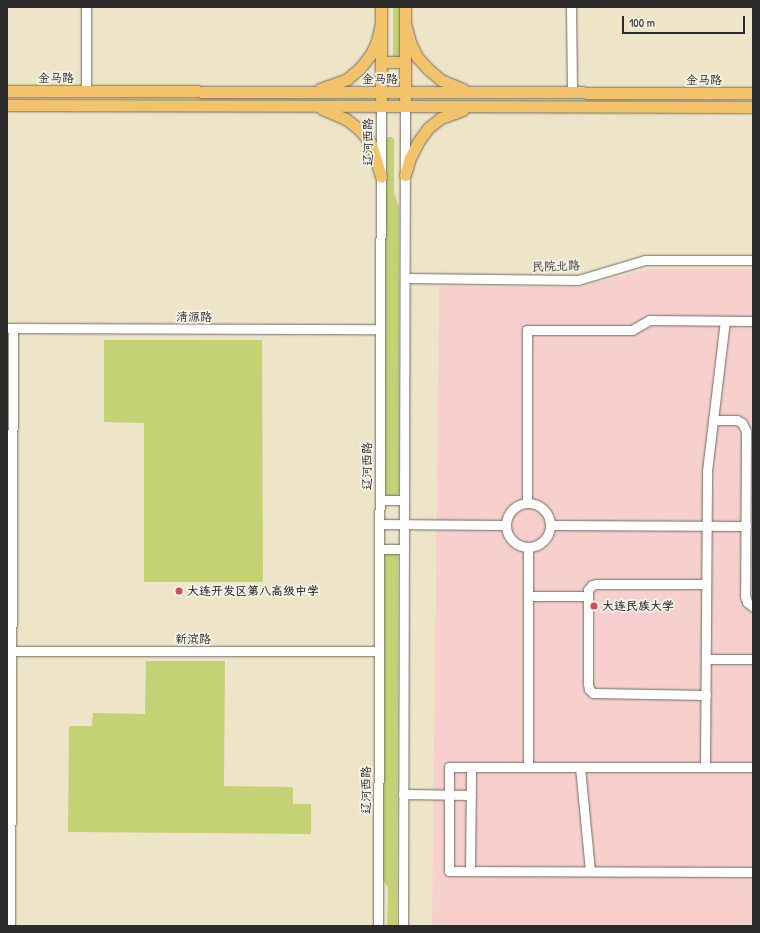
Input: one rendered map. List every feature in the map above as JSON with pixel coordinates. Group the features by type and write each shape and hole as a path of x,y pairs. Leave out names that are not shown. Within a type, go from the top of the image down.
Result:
{"main road":[{"name":"辽河西路","path":"381,7 381,106"},
{"path":"405,106 406,7"},
{"path":"406,23 410,42 417,57 428,69 441,80 458,88 478,92"},
{"path":"308,92 330,87 346,79 360,68 371,54 377,41 381,24"},
{"path":"381,62 405,62"},
{"name":"金马路","path":"7,91 753,93"},
{"path":"7,105 753,107"},
{"path":"308,106 335,113 360,129 371,144 381,176"},
{"path":"405,175 410,158 418,142 428,128 441,118 458,111 479,106"}],"street":[{"path":"86,7 86,91"},
{"path":"571,7 572,92"},
{"name":"辽河西路","path":"378,926 381,106"},
{"path":"403,926 405,106"},
{"name":"民院北路","path":"405,278 578,280 645,260 753,260"},
{"path":"527,503 527,330 632,330 649,320 753,321"},
{"path":"705,767 707,471 725,321"},
{"path":"10,328 10,926"},
{"name":"清源路","path":"10,328 380,329"},
{"path":"713,420 737,420 745,427 745,596 747,602 753,607"},
{"path":"380,500 404,500"},
{"path":"527,503 540,507 548,518 550,525 548,532 540,542 528,547 514,541 509,536 506,525 509,514 514,508 527,503"},
{"path":"380,524 506,525"},
{"path":"550,525 746,526"},
{"path":"528,547 528,767"},
{"path":"379,549 404,549"},
{"path":"706,584 596,584 590,587 588,596 588,684 589,689 593,693 706,695"},
{"path":"528,596 588,596"},
{"name":"新滨路","path":"9,651 379,652"},
{"path":"706,659 753,659"},
{"path":"753,767 449,767 449,871 753,872"},
{"path":"470,871 471,767"},
{"path":"580,767 590,872"},
{"path":"403,794 471,795"}],"shaded area":[{"name":"大连民族大学","path":"649,269 753,269 753,926 432,926 439,286 579,287"}],"green space":[{"path":"393,7 400,7 400,57 393,57"},
{"path":"388,137 392,137 394,140 394,192 399,207 399,493 394,498 389,498 384,493 385,140"},
{"path":"104,340 262,340 263,582 144,582 144,423 104,422"},
{"path":"389,551 394,551 398,555 397,926 387,926 388,888 383,880 384,555"},
{"path":"146,661 225,661 224,786 293,787 293,804 311,804 311,834 68,832 69,726 92,726 93,713 145,714"}],"place":[{"name":"大连开发区第八高级中学","path":"179,591"},
{"name":"大连民族大学","path":"594,606"}]}
